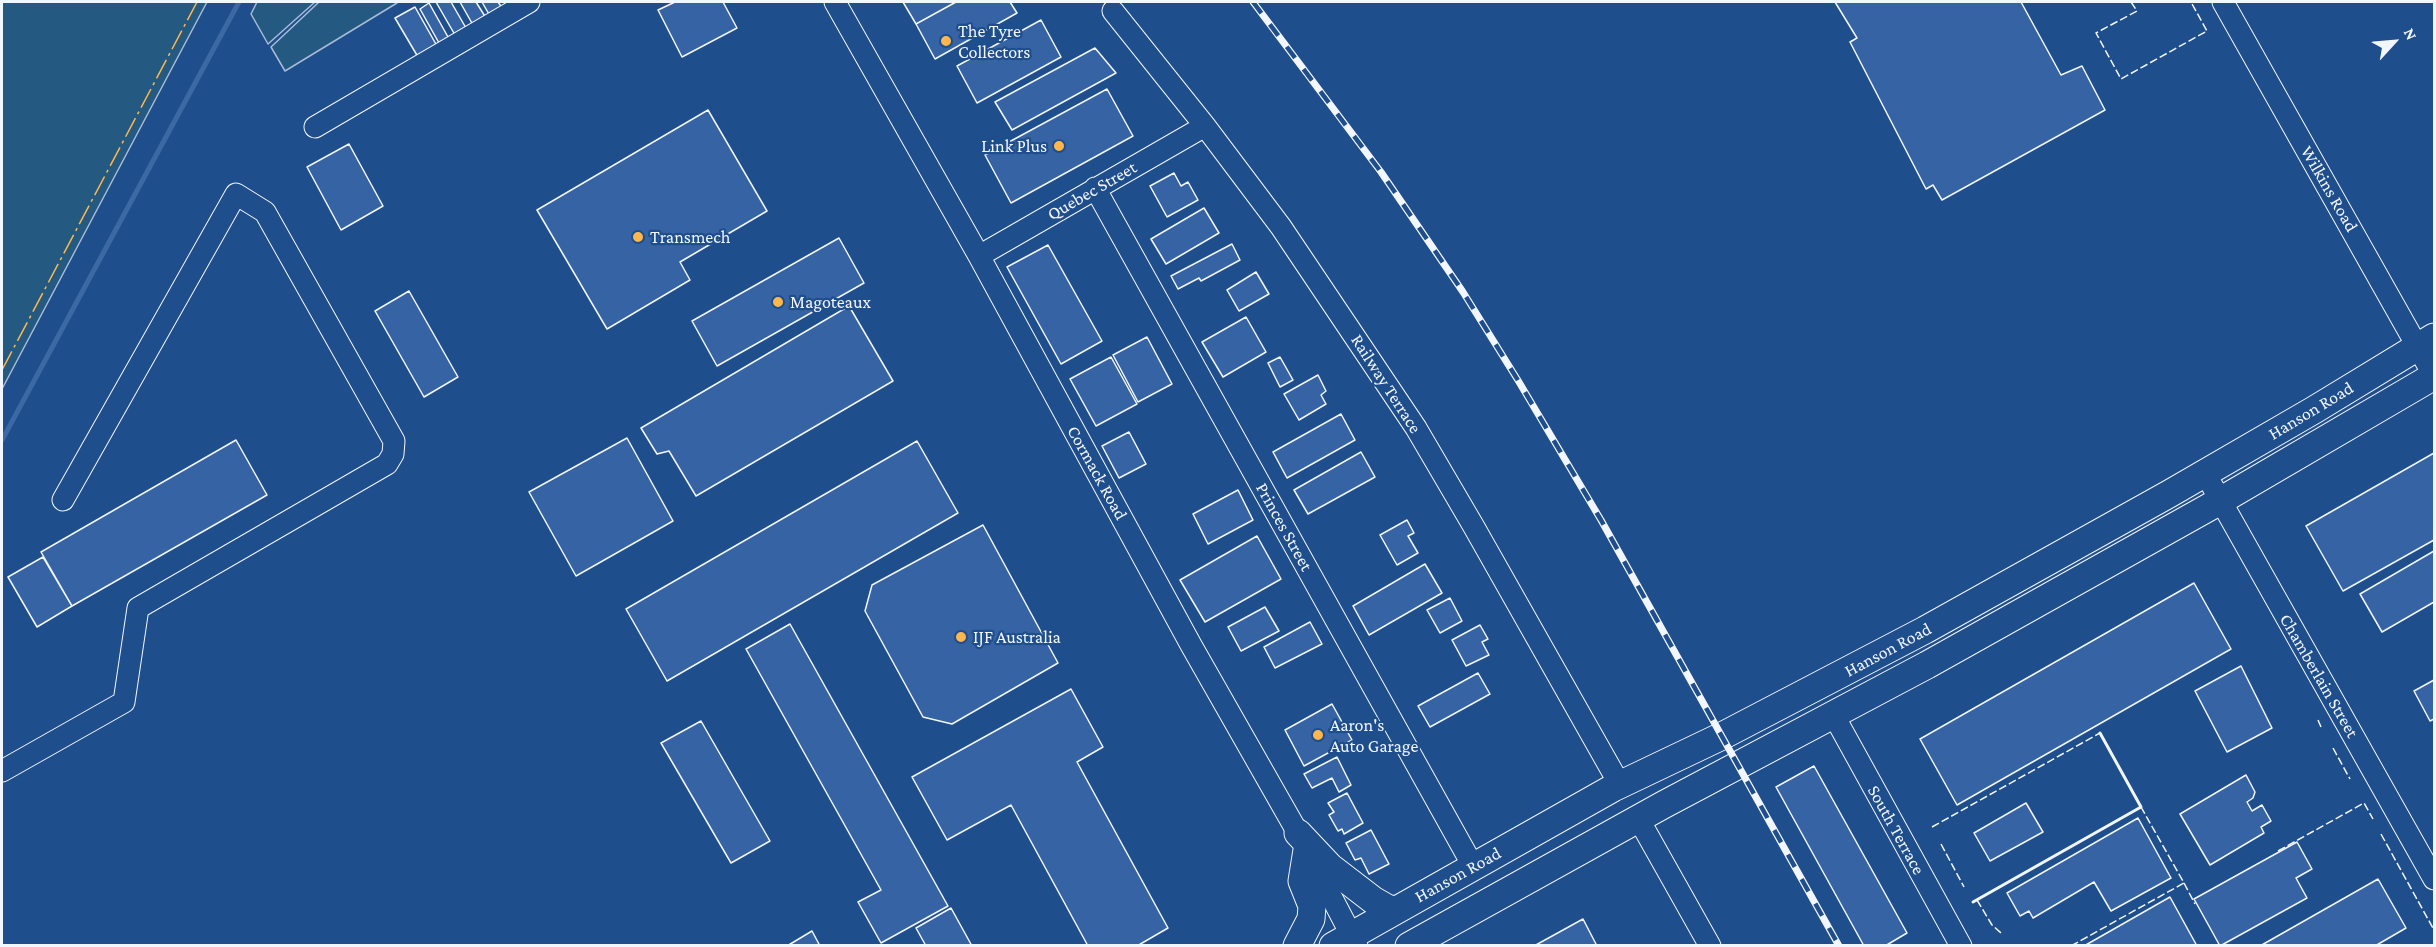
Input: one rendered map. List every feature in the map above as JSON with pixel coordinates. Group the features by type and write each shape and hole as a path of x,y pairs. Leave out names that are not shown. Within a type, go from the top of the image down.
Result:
{"main road":[{"name":"Hanson Road","path":"1347,942 1395,910 1620,784 1859,666 2205,473 2314,410 2426,341"},
{"name":"Hanson Road","path":"1422,941 1638,819 1927,665 2220,501 2434,376"},
{"path":"1833,714 1837,696 1859,666"},
{"path":"1303,842 1372,900 1395,910"},
{"path":"1297,945 1311,919 1312,906 1302,881 1303,842"}],"street":[{"path":"315,127 529,2"},
{"name":"Cormack Road","path":"835,2 978,256 1185,635 1303,842 1347,942"},
{"name":"Wilkins Road","path":"2223,2 2426,341 2434,376"},
{"name":"Railway Terrace","path":"1113,11 1205,126 1281,227 1416,428 1620,784"},
{"name":"Quebec Street","path":"978,256 1205,126"},
{"name":"Princes Street","path":"1095,188 1473,866"},
{"path":"2,771 124,702 138,608 387,464 393,454 394,441 265,212 236,194 63,500"},
{"name":"Chamberlain Street","path":"2205,473 2434,879"},
{"name":"South Terrace","path":"1833,714 1961,945"},
{"path":"1638,819 1710,945"}],"shaded area":[{"path":"2,2 207,2 2,389"},
{"path":"257,2 315,2 268,44 251,14"},
{"path":"319,2 397,3 285,71 271,47"}],"building":[{"path":"436,2 451,2 466,28 455,35"},
{"path":"460,2 476,2 486,18 473,25"},
{"path":"482,2 498,2 503,9 490,16"},
{"path":"675,2 723,2 737,28 682,57 658,10"},
{"path":"903,2 956,2 916,24"},
{"name":"The Tyre Collectors","path":"956,2 1010,2 1017,13 935,59 916,24"},
{"path":"1835,2 2021,2 2061,75 2082,66 2105,110 1942,200 1933,185 1926,189 1850,42 1857,38"},
{"path":"429,3 448,37 439,43 420,9"},
{"path":"415,7 437,46 418,57 395,18"},
{"path":"1041,20 1061,57 977,103 957,66"},
{"path":"1095,48 1116,73 1012,130 995,102"},
{"name":"Link Plus","path":"1107,89 1133,136 1011,203 985,155"},
{"name":"Transmech","path":"708,110 767,211 680,262 690,280 607,329 537,210"},
{"path":"349,144 383,206 341,230 307,167"},
{"path":"1174,173 1181,186 1188,182 1198,200 1167,217 1150,186"},
{"path":"1204,208 1219,233 1166,264 1151,239"},
{"name":"Magoteaux","path":"839,238 864,283 717,366 692,321"},
{"path":"1232,244 1240,260 1201,281 1199,278 1178,289 1171,276"},
{"path":"1048,245 1102,341 1061,364 1007,267"},
{"path":"1256,272 1269,294 1239,311 1227,290"},
{"path":"409,291 458,377 424,397 375,311"},
{"path":"849,306 893,381 696,496 669,451 657,454 641,428"},
{"path":"1246,317 1266,352 1223,377 1202,342"},
{"path":"1147,337 1172,384 1138,402 1113,355"},
{"path":"1111,357 1137,404 1096,426 1070,379"},
{"path":"1280,357 1293,380 1280,387 1268,363"},
{"path":"1318,375 1326,391 1321,395 1326,404 1299,420 1284,394"},
{"path":"1341,414 1355,440 1287,478 1273,452"},
{"path":"1129,432 1146,464 1119,478 1102,446"},
{"path":"627,438 673,521 576,576 529,492"},
{"path":"236,440 267,495 72,606 41,552"},
{"path":"917,441 958,513 667,681 626,609"},
{"path":"1361,452 1375,477 1308,514 1294,490"},
{"path":"2434,453 2434,540 2343,591 2306,526"},
{"path":"1238,490 1253,520 1208,544 1193,514"},
{"path":"1407,520 1414,533 1408,536 1418,553 1397,565 1380,535"},
{"name":"IJF Australia","path":"983,525 1058,663 952,724 923,717 865,611 872,585"},
{"path":"1257,536 1281,579 1205,622 1180,580"},
{"path":"2434,551 2434,602 2382,632 2360,594"},
{"path":"43,557 72,606 37,627 8,577"},
{"path":"1425,564 1442,593 1369,635 1353,606"},
{"path":"2194,583 2231,649 1957,805 1920,739"},
{"path":"1450,598 1462,621 1440,633 1427,610"},
{"path":"1265,607 1279,631 1241,651 1228,627"},
{"path":"1310,622 1322,644 1275,668 1264,647"},
{"path":"790,624 948,906 881,943 858,902 881,890 746,649"},
{"path":"1480,625 1488,639 1482,642 1489,655 1466,666 1452,640"},
{"path":"2241,666 2272,728 2227,752 2195,691"},
{"path":"1478,673 1490,694 1430,727 1418,706"},
{"path":"2434,680 2434,719 2430,721 2414,691"},
{"path":"1071,689 1103,747 1077,762 1168,928 1137,946 1088,946 1011,805 947,840 912,777"},
{"name":"Aaron's Auto Garage","path":"1332,704 1352,740 1304,766 1285,730"},
{"path":"701,721 770,841 731,863 661,743"},
{"path":"1337,757 1351,785 1339,792 1332,778 1312,788 1304,774"},
{"path":"1814,766 1907,933 1885,946 1864,946 1776,787"},
{"path":"2246,775 2255,792 2253,798 2247,802 2252,811 2262,805 2271,821 2261,827 2264,833 2210,865 2180,814"},
{"path":"1347,793 1363,823 1344,834 1342,829 1338,831 1329,815 1334,812 1328,803"},
{"path":"2026,803 2043,832 1990,861 1974,833"},
{"path":"2138,818 2171,878 2111,911 2094,882 2033,918 2029,911 2020,916 2007,893"},
{"path":"1371,830 1389,864 1369,874 1361,858 1355,860 1346,843"},
{"path":"2297,842 2312,869 2296,878 2307,898 2220,946 2194,899"},
{"path":"2378,879 2406,928 2375,946 2260,946"},
{"path":"2170,897 2197,946 2084,946"},
{"path":"951,908 972,946 926,946 916,928"},
{"path":"1583,919 1597,946 1534,946"},
{"path":"812,931 820,946 787,946"}],"waterway":[{"path":"2,440 239,2"}],"railway":[{"path":"1253,2 1381,172 1463,292 1519,382 1601,520 1839,946"}],"fence":[{"path":"2131,2 2137,11 2096,33 2121,79 2207,31 2191,2"},
{"path":"2318,720 2321,727"},
{"path":"1932,827 2100,733"},
{"path":"2333,748 2350,779"},
{"path":"2278,851 2364,803 2373,819"},
{"path":"2071,946 2184,883 2141,807"},
{"path":"2381,834 2434,930"},
{"path":"1941,844 1964,887"},
{"path":"2184,883 2195,904"},
{"path":"1977,900 1992,925 2001,933"}],"wall":[{"path":"1973,902 2141,807 2100,733"}],"power":[{"path":"2,370 197,2"}],"place":[{"name":"The Tyre Collectors","path":"946,41"},
{"name":"Link Plus","path":"1059,146"},
{"name":"Transmech","path":"638,237"},
{"name":"Magoteaux","path":"778,302"},
{"name":"IJF Australia","path":"961,637"},
{"name":"Aaron's Auto Garage","path":"1318,735"}]}
